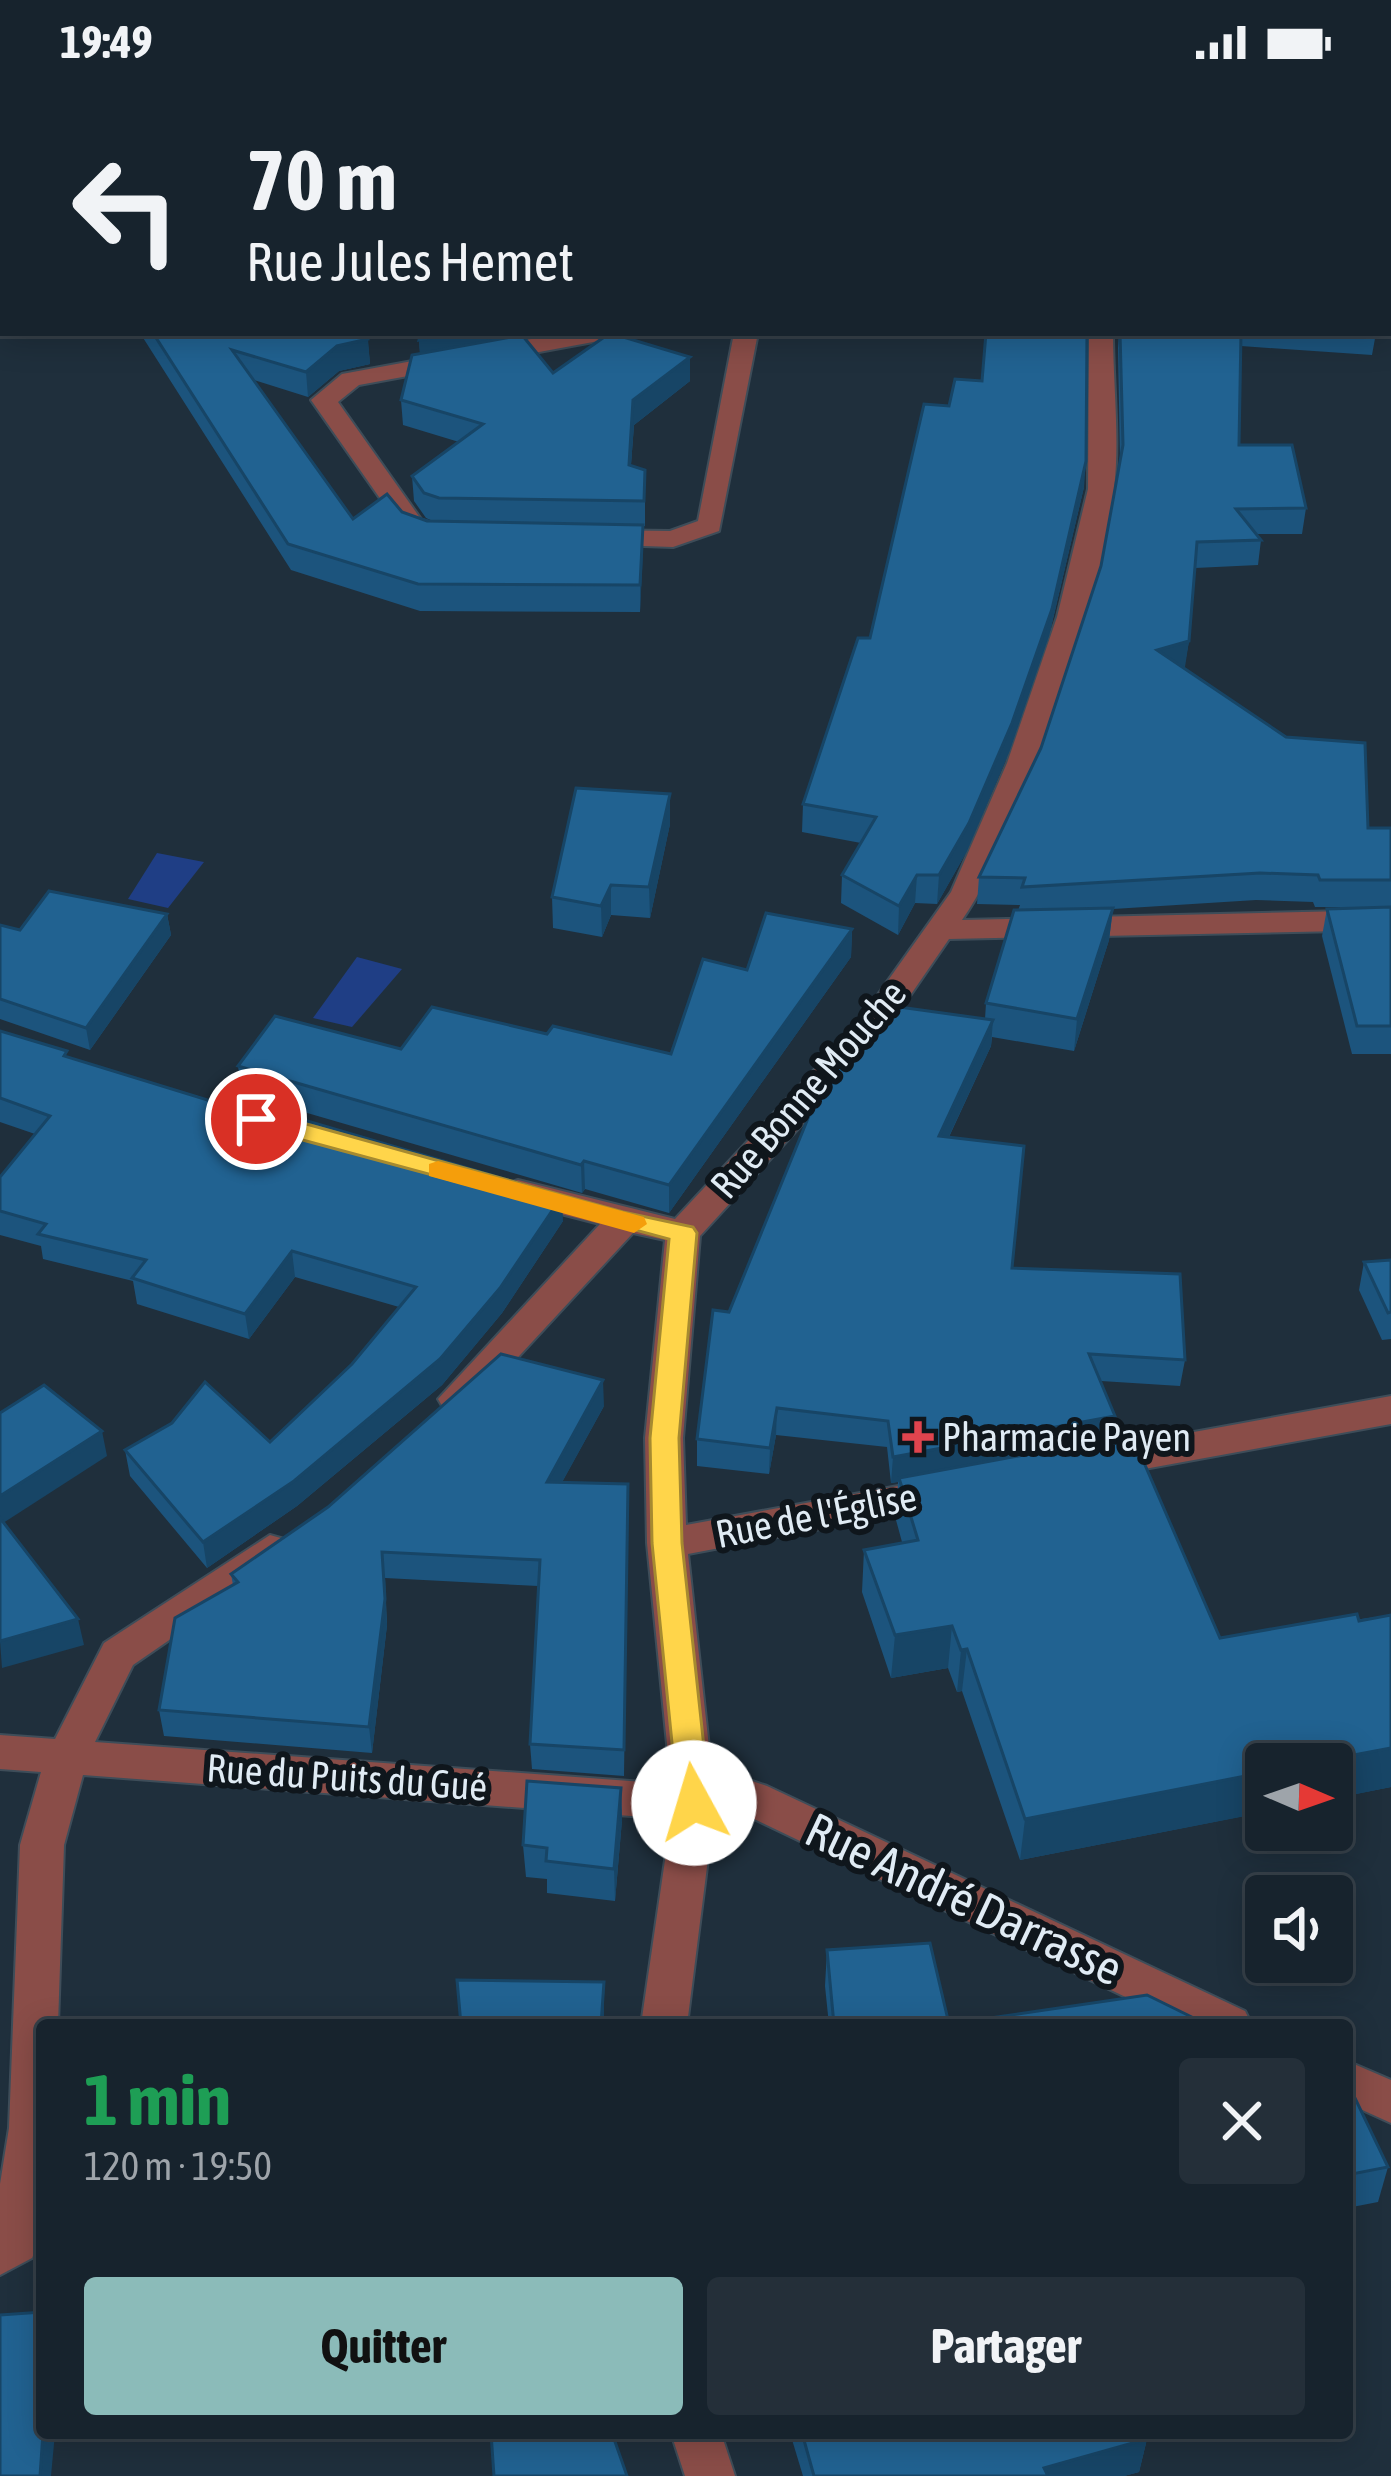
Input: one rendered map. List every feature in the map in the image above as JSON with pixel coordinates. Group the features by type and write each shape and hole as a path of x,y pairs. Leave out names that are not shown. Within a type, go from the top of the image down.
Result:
{"street":[{"path":"462,536 414,528 324,400 351,380 588,336"},
{"path":"556,537 673,539 710,525 745,336"},
{"name":"Rue Bonne Mouche","path":"665,2019 694,1803 667,1543 664,1438 683,1233 868,1031 966,892 1022,763 1071,617 1101,489 1101,336"},
{"path":"939,930 1391,920"},
{"path":"485,1183 623,1222 683,1233"},
{"path":"422,1429 458,1398 623,1222"},
{"path":"1065,1469 1391,1410"},
{"name":"Rue de l'Église","path":"667,1543 995,1482"},
{"path":"0,2253 15,2242 32,2128 42,1846 67,1756 118,1654 295,1534"},
{"name":"Rue du Puits du Gué","path":"0,1752 694,1803"},
{"name":"Rue André Darrasse","path":"694,1803 752,1798 1216,2019"},
{"path":"1353,2084 1391,2102"},
{"path":"698,2439 710,2476"}],"water":[{"path":"157,853 204,862 168,908 128,899"},
{"path":"357,957 402,969 352,1027 313,1018"}],"building":[{"path":"155,336 368,336 337,346 306,372 232,350 353,519 387,494 402,512 427,521 643,525 640,585 418,584 288,544"},
{"path":"523,336 553,373 606,336 690,357 633,400 629,465 645,470 644,501 439,498 424,493 412,476 483,424 401,400 412,355"},
{"path":"986,336 1087,336 1086,461 1052,609 1012,723 969,823 939,875 917,875 899,906 842,875 876,817 803,804 858,638 870,638 924,404 949,406 955,379 982,381"},
{"path":"1120,336 1241,336 1239,445 1292,445 1306,508 1236,509 1261,540 1197,542 1189,641 1157,650 1286,737 1365,743 1368,828 1391,828 1391,880 1320,880 1318,875 1260,873 1022,887 1025,878 979,877 1041,748 1101,566 1123,445"},
{"path":"576,788 670,794 649,887 611,885 601,906 552,897"},
{"path":"49,891 167,914 86,1028 0,999 0,925 20,930"},
{"path":"1391,907 1391,1026 1357,1026 1327,909"},
{"path":"1113,908 1077,1019 986,1003 1014,910"},
{"path":"766,913 852,929 669,1185 584,1161 581,1165 238,1066 275,1016 401,1049 432,1007 547,1034 553,1026 671,1054 703,959 747,970"},
{"path":"892,1006 993,1020 939,1136 1024,1146 1012,1268 1180,1274 1185,1360 1089,1354 1115,1416 893,1457 888,1421 777,1408 770,1448 697,1439 713,1310 729,1312 822,1084"},
{"path":"0,1031 214,1102 219,1095 562,1196 500,1288 440,1359 294,1481 203,1542 125,1450 172,1423 205,1382 270,1442 352,1364 416,1287 292,1251 245,1314 132,1278 146,1260 38,1234 46,1224 0,1211 0,1177 50,1116 0,1098"},
{"path":"1391,1260 1391,1312 1388,1313 1364,1262"},
{"path":"501,1354 603,1380 547,1482 628,1484 624,1750 530,1744 540,1560 382,1552 385,1599 369,1727 159,1710 175,1618 238,1582 231,1574 328,1507"},
{"path":"44,1385 102,1431 0,1496 0,1413"},
{"path":"1132,1435 1220,1638 1357,1614 1359,1621 1391,1615 1391,1748 1353,1755 1353,1743 1245,1743 1245,1776 1025,1819 967,1649 961,1650 952,1626 895,1635 864,1550 918,1540 899,1478"},
{"path":"0,1518 78,1619 0,1641"},
{"path":"527,1781 621,1788 614,1869 546,1861 547,1848 523,1845"},
{"path":"930,1943 948,2019 833,2019 827,1950"},
{"path":"457,1980 604,1982 601,2019 460,2019"},
{"path":"1147,1995 1196,2019 983,2019"},
{"path":"1353,2097 1355,2098 1388,2167 1353,2174"},
{"path":"36,2312 40,2476 0,2476 0,2315"},
{"path":"491,2439 614,2439 627,2476 494,2476"},
{"path":"804,2439 1147,2439 1044,2468 1048,2476 814,2476"}],"slow traffic":[{"path":"438,1170 634,1224"}],"place":[{"name":"Pharmacie Payen","path":"918,1437"}],"route":[{"path":"256,1119 623,1222 683,1233 664,1438 667,1543 694,1803"}]}
